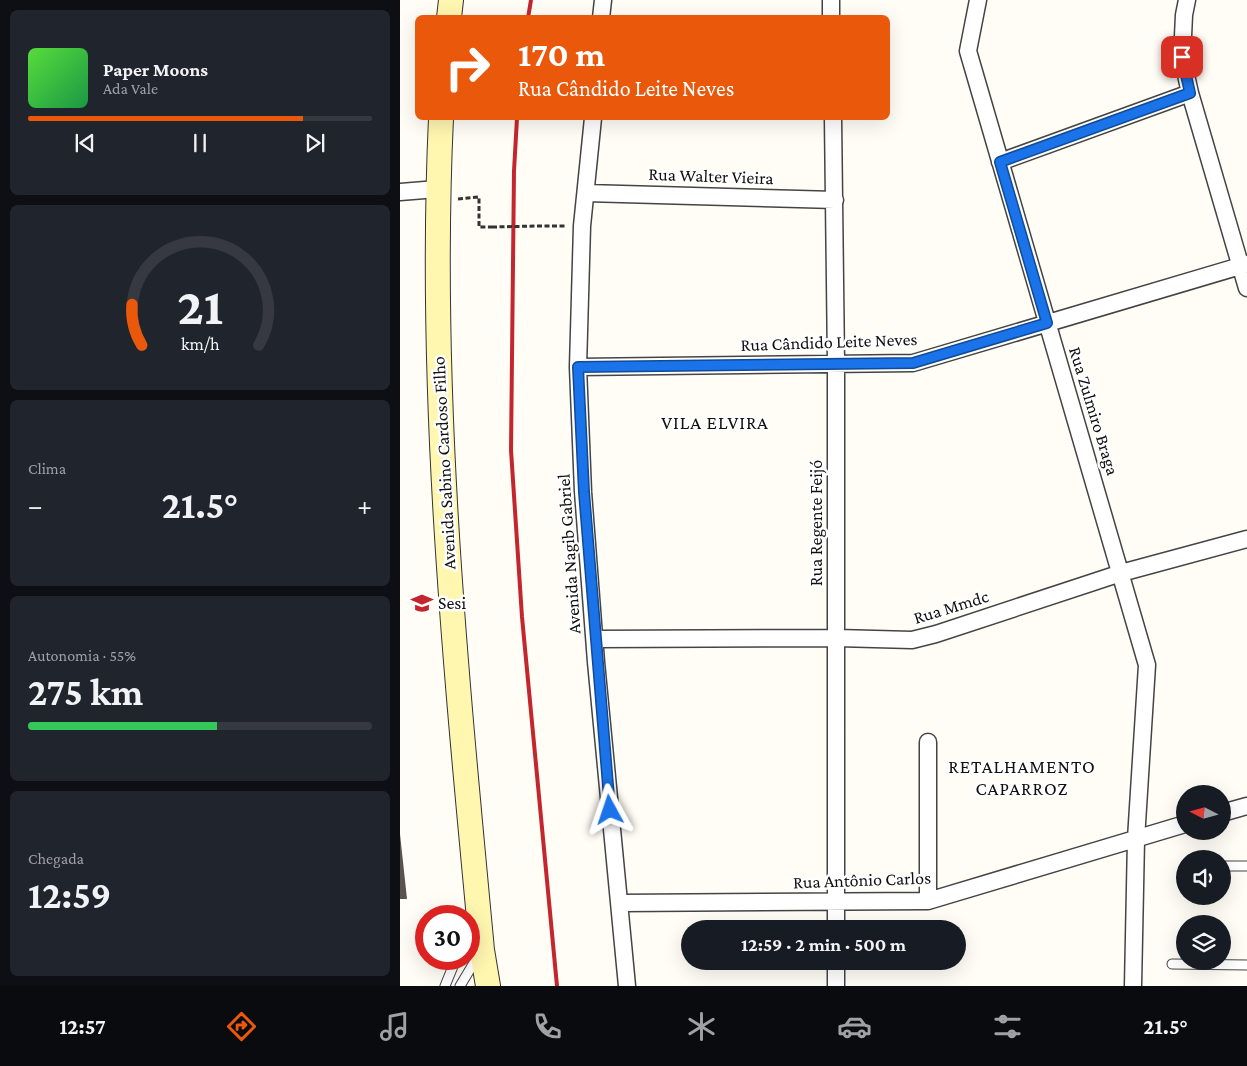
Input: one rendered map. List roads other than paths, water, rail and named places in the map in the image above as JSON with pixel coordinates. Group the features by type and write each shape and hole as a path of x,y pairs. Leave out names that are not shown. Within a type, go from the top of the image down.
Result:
{"main road":[{"path":"449,15 451,0"},
{"name":"Avenida Sabino Cardoso Filho","path":"441,120 437,189 437,318 442,477 460,726 482,950 488,986"}],"street":[{"path":"601,15 603,0"},
{"path":"831,0 831,15"},
{"name":"Rua Zulmiro Braga","path":"978,0 968,51 1147,664 1136,839 1134,986"},
{"path":"1187,0 1184,15 1182,57 1190,93 1244,265 1247,288"},
{"path":"1000,162 1190,93"},
{"name":"Avenida Nagib Gabriel","path":"592,120 582,226 578,367 584,492 595,639 627,986"},
{"name":"Rua Regente Feijó","path":"833,120 836,364 836,920"},
{"path":"400,192 437,189"},
{"name":"Rua Walter Vieira","path":"586,193 835,200"},
{"name":"Rua Cândido Leite Neves","path":"578,367 913,363 1244,265"},
{"name":"Rua Mmdc","path":"595,639 837,638 912,640 936,634 1121,573 1247,539"},
{"path":"928,742 928,901"},
{"path":"1231,810 1247,806"},
{"name":"Rua Antônio Carlos","path":"619,903 928,901 1176,827"},
{"path":"836,970 836,986"}],"lane":[{"path":"1231,866 1247,866"},
{"path":"475,905 477,898"},
{"path":"460,986 482,950"},
{"path":"1172,964 1247,965"},
{"path":"445,986 452,970"}],"railway":[{"path":"528,15 531,0"},
{"path":"517,120 514,171 511,450 522,617 557,986"}],"place":[{"name":"Sesi","path":"422,603"}],"district":[{"name":"VILA ELVIRA","path":"715,422"},
{"name":"RETALHAMENTO CAPARROZ","path":"1022,777"}]}
